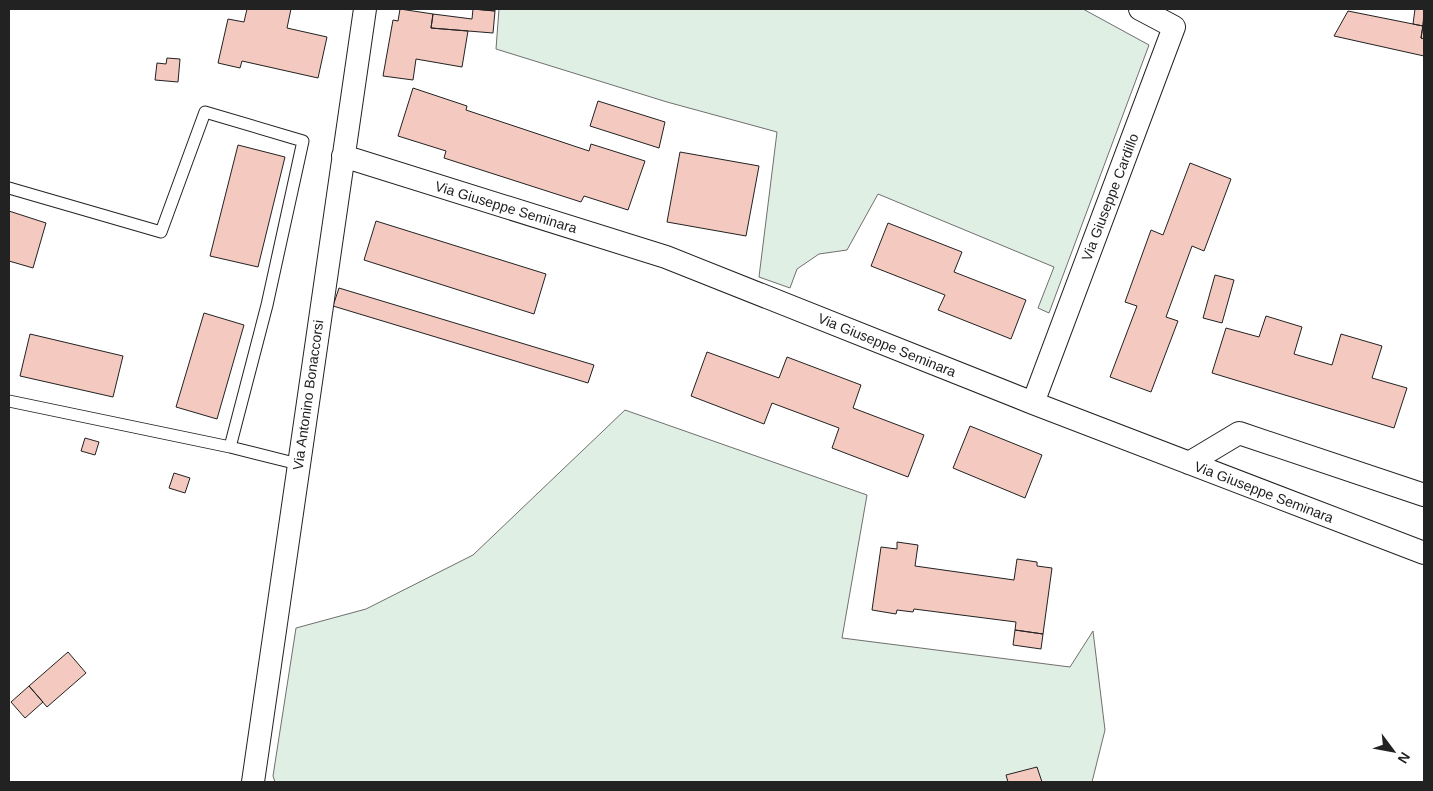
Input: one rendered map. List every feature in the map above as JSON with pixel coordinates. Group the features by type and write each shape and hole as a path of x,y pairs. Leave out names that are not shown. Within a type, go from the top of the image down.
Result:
{"street":[{"name":"Via Antonino Bonaccorsi","path":"253,782 365,9"},
{"name":"Via Giuseppe Cardillo","path":"1032,403 1174,27 1140,9"},
{"name":"Via Giuseppe Seminara","path":"343,156 666,257 1032,403 1424,553"},
{"path":"1189,463 1239,433 1424,495"}],"lane":[{"path":"9,188 161,232 206,112 304,141 268,305 230,447"},
{"path":"9,401 230,447 298,464"}],"green space":[{"path":"499,9 1083,9 1149,45 1049,313 1038,308 1054,267 878,194 847,250 819,254 797,269 790,288 759,277 777,132 667,102 496,49"},
{"path":"625,410 867,495 842,638 1070,667 1093,631 1105,730 1092,782 275,782 273,776 296,628 366,609 473,555"}],"building":[{"path":"247,9 291,9 287,28 327,37 318,78 242,61 240,68 218,63 228,19 244,22"},
{"path":"400,9 433,14 431,28 468,31 462,67 416,59 413,80 383,76 393,20 398,21"},
{"path":"473,9 495,9 495,11"},
{"path":"473,9 495,11 493,33 431,28 433,14 472,19"},
{"path":"1415,9 1424,9 1423,26 1413,24"},
{"path":"1348,11 1423,26 1421,38 1424,39 1424,56 1334,36"},
{"path":"1424,18 1424,39 1421,38"},
{"path":"167,58 180,59 178,82 155,80 157,63 166,64"},
{"path":"413,88 467,106 466,110 589,151 591,144 645,161 628,210 584,196 581,202 444,158 446,151 398,136"},
{"path":"598,101 665,122 659,148 590,126"},
{"path":"238,145 285,157 258,267 210,256"},
{"path":"680,152 759,166 746,236 667,222"},
{"path":"1190,163 1231,179 1204,251 1192,246 1166,317 1178,321 1151,392 1110,377 1137,306 1125,302 1151,230 1163,235"},
{"path":"9,211 46,223 33,268 9,261"},
{"path":"376,221 546,274 534,314 364,260"},
{"path":"888,223 962,252 954,272 1026,300 1011,339 938,310 945,295 871,266"},
{"path":"1215,275 1234,280 1222,323 1203,318"},
{"path":"339,288 594,365 588,383 333,306"},
{"path":"204,313 244,325 217,419 176,407"},
{"path":"1266,316 1302,327 1294,354 1332,365 1341,334 1382,346 1372,378 1407,388 1394,428 1212,373 1226,328 1259,337"},
{"path":"30,334 123,356 113,397 20,376"},
{"path":"707,352 779,378 787,357 861,385 853,408 924,435 908,477 832,448 839,428 772,403 764,424 691,396"},
{"path":"970,426 1042,455 1025,498 953,468"},
{"path":"85,438 99,442 95,455 81,451"},
{"path":"174,473 190,478 185,493 169,488"},
{"path":"897,542 918,545 915,566 1014,580 1017,559 1037,562 1037,566 1052,568 1043,634 1015,630 1016,622 914,609 913,612 897,610 896,614 872,610 881,547 897,549"},
{"path":"1015,630 1043,634 1041,649 1013,645"},
{"path":"68,652 86,673 47,707 29,686"},
{"path":"29,686 43,702 25,718 11,702"},
{"path":"1037,767 1042,782 1008,782 1006,775"}]}
